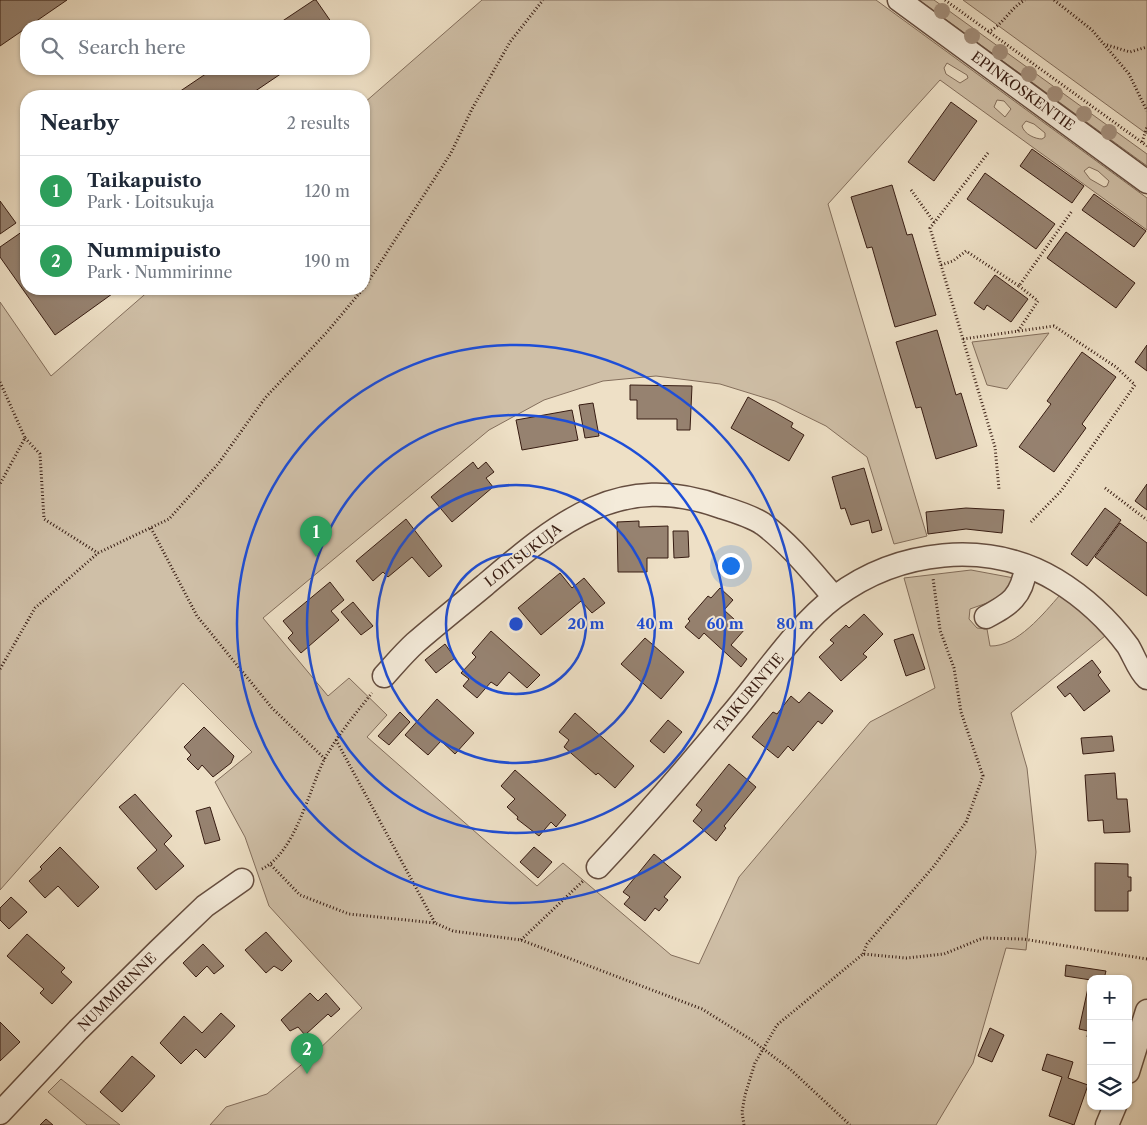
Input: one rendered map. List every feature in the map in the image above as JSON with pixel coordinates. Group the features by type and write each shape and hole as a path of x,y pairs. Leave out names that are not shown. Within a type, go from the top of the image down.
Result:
{"street":[{"name":"EPINKOSKENTIE","path":"898,0 1147,182"},
{"name":"LOITSUKUJA","path":"384,676 414,644 545,534 583,512 606,502 633,497 654,495 700,499 751,518 762,524 791,550 834,597"},
{"name":"TAIKURINTIE","path":"598,867 666,792 807,622 834,597 863,579 890,566 915,559 966,554 992,557 1026,567 1054,579 1081,597 1107,620 1128,647 1147,681"},
{"path":"986,617 1007,606 1018,595 1026,567"},
{"name":"NUMMIRINNE","path":"0,1113 78,1030 158,951 205,906 242,880"},
{"path":"1130,1065 1147,1011"},
{"path":"1107,1125 1113,1110"}],"path":[{"path":"370,277 450,154 510,42 542,0"},
{"path":"945,0 1147,146"},
{"path":"988,32 993,30 1016,5 1025,0"},
{"path":"1054,0 1092,30 1105,45 1129,74 1147,111"},
{"path":"1105,45 1130,52 1147,47"},
{"path":"1142,142 1147,127"},
{"path":"988,153 930,228 995,447 999,489"},
{"path":"911,190 934,222"},
{"path":"1019,286 1072,211"},
{"path":"940,265 953,261 966,251 1038,301 1018,331"},
{"path":"0,669 35,608 98,553 169,519 218,464 265,398 327,332 357,295"},
{"path":"963,339 1054,326 1116,367 1135,385 1061,491 1032,522"},
{"path":"0,382 25,438 40,454 44,518 98,553"},
{"path":"0,484 25,438"},
{"path":"1105,488 1147,520"},
{"path":"151,528 197,616 272,708 325,759"},
{"path":"744,1125 742,1112 745,1094 755,1064 777,1025 863,954 867,944 934,866 966,822 982,776 961,712 954,668 940,630 932,576"},
{"path":"242,880 271,865 299,825 325,759 336,740 384,676"},
{"path":"336,740 436,923"},
{"path":"271,865 300,895 349,914 436,923 453,932 521,940 702,1009 790,1069 850,1125"},
{"path":"521,940 598,867"},
{"path":"863,954 915,957 944,954 983,938 1023,939 1147,959"}],"shaded area":[{"path":"482,0 876,0 1147,198 1147,230 940,80 828,204 927,536 894,544 867,457 826,426 775,401 720,384 656,376 603,381 544,400 489,430 263,618 328,696 349,678 387,715 367,737 537,886 563,863 671,955 699,964 739,877 870,722 935,688 904,578 971,570 1014,578 1004,597 970,609 969,619 977,628 987,629 990,646 1000,645 1020,635 1060,595 1089,616 1105,636 1011,713 1027,768 1036,852 1026,950 1006,948 973,1063 936,1125 210,1125 226,1107 267,1094 314,1054 362,1008 269,906 245,837 215,782 252,752 183,683 0,890 0,302 51,376 144,295 370,295 370,98","holes":["947,63 967,75 968,78 960,83 946,74 944,68","997,100 1004,101 1011,109 1005,117 994,107","1026,121 1034,124 1045,133 1045,137 1042,139 1027,134 1022,126","1089,167 1098,171 1109,181 1107,186 1104,187 1090,179 1084,171"]},
{"path":"919,0 934,0 1147,154 1147,166"},
{"path":"963,0 1147,0 1147,134"},
{"path":"1049,333 1007,389 987,385 972,342"},
{"path":"61,1079 120,1125 87,1125 48,1092"}],"building":[{"path":"0,0 67,0 38,20 20,20 20,32 0,46"},
{"path":"316,0 330,20 284,20"},
{"path":"204,75 279,75 257,90 182,90"},
{"path":"951,102 977,121 934,181 908,162"},
{"path":"1032,149 1084,186 1072,203 1020,166"},
{"path":"985,173 1055,224 1036,249 967,199"},
{"path":"892,185 907,235 912,234 936,315 895,327 872,247 867,248 851,197"},
{"path":"1094,194 1146,231 1134,247 1082,210"},
{"path":"0,201 16,223 0,234"},
{"path":"1066,232 1135,283 1116,308 1047,258"},
{"path":"20,233 20,285 0,257 0,247"},
{"path":"995,275 1028,299 1011,322 987,305 984,310 974,303"},
{"path":"27,295 111,295 55,335"},
{"path":"937,330 956,395 961,393 977,446 936,459 921,407 916,408 896,342"},
{"path":"1147,345 1147,371 1135,362"},
{"path":"1082,352 1116,377 1082,424 1086,428 1054,472 1019,447 1051,404 1047,401"},
{"path":"630,385 692,386 690,430 677,430 677,419 637,419 637,400 630,400"},
{"path":"748,397 793,423 791,427 804,435 789,461 731,428"},
{"path":"593,403 599,436 585,438 579,405"},
{"path":"572,410 578,440 522,450 516,420"},
{"path":"473,462 478,469 486,462 494,472 486,478 493,487 452,522 431,497"},
{"path":"864,468 882,530 872,533 869,520 851,525 845,508 841,509 832,477"},
{"path":"1147,484 1147,510 1135,501"},
{"path":"966,508 1004,510 1002,533 966,529 928,534 926,512"},
{"path":"1105,508 1121,520 1087,566 1071,554"},
{"path":"406,519 442,566 429,577 412,557 388,577 383,572 373,581 356,561"},
{"path":"639,521 639,527 668,526 668,558 647,558 647,572 618,572 617,522"},
{"path":"1120,523 1147,543 1147,596 1095,557"},
{"path":"673,531 688,531 689,557 674,558"},
{"path":"560,573 572,588 584,578 605,603 592,613 581,601 541,635 518,608"},
{"path":"330,582 344,600 331,611 339,620 301,653 288,638 293,633 283,621"},
{"path":"720,588 733,600 724,610 745,629 731,645 747,659 741,667 704,633 699,639 685,627 690,621 688,619 708,596 711,598"},
{"path":"353,602 373,626 361,635 341,612"},
{"path":"864,614 883,634 863,654 867,657 841,681 819,657 834,643 830,640 846,625 849,628"},
{"path":"491,631 540,675 527,688 509,672 497,686 491,682 477,698 463,686 469,679 461,673 476,657 472,653"},
{"path":"913,634 925,669 906,676 894,640"},
{"path":"645,638 684,672 661,699 621,664"},
{"path":"445,644 455,658 436,673 425,660"},
{"path":"1092,660 1101,672 1098,675 1110,691 1084,711 1070,693 1065,697 1057,687"},
{"path":"809,692 833,711 822,724 818,721 793,751 788,746 778,758 752,737 773,712 777,714 791,696 799,703"},
{"path":"437,699 474,733 455,754 441,741 428,755 405,735"},
{"path":"400,712 410,722 389,745 378,736"},
{"path":"575,713 634,766 615,788 598,773 596,775 564,747 569,740 559,732"},
{"path":"668,720 682,732 664,753 650,741"},
{"path":"204,727 234,756 231,763 213,777 202,765 198,770 187,759 191,755 184,747"},
{"path":"1112,736 1114,751 1083,754 1081,738"},
{"path":"729,764 756,787 724,826 726,828 716,841 693,821 702,810 696,805"},
{"path":"515,770 566,815 556,827 551,822 539,836 517,819 518,817 507,807 515,799 501,786"},
{"path":"1115,773 1117,799 1127,799 1130,832 1104,833 1103,820 1088,821 1085,775"},
{"path":"135,794 172,836 164,844 184,866 156,890 137,868 157,850 119,807"},
{"path":"210,807 220,840 205,844 196,811"},
{"path":"60,847 99,887 78,907 58,886 45,898 29,881 42,869 40,867"},
{"path":"534,847 552,862 538,878 520,862"},
{"path":"654,854 681,877 664,897 668,900 659,911 655,908 645,921 624,904 630,897 623,892"},
{"path":"1095,863 1128,864 1128,877 1131,877 1131,891 1128,891 1128,911 1095,911"},
{"path":"11,897 27,912 9,929 0,920 0,908"},
{"path":"266,932 292,961 282,971 274,966 266,973 245,950"},
{"path":"27,934 65,968 61,972 72,982 52,1004 40,993 44,989 7,956"},
{"path":"203,944 224,966 214,974 207,966 196,977 183,963"},
{"path":"1066,965 1106,971 1105,975 1087,975 1087,979 1065,976"},
{"path":"310,993 318,1001 326,993 340,1009 331,1017 328,1014 305,1035 298,1027 290,1031 281,1020"},
{"path":"1087,993 1087,1031 1079,1029"},
{"path":"221,1013 235,1026 205,1058 196,1049 181,1064 160,1043 184,1016 202,1033"},
{"path":"0,1022 20,1042 0,1061"},
{"path":"990,1028 1004,1035 992,1062 978,1056"},
{"path":"1047,1054 1073,1062 1068,1078 1087,1085 1074,1125 1049,1116 1062,1077 1042,1070"},
{"path":"132,1056 155,1076 122,1112 100,1092"},
{"path":"46,1119 53,1125 40,1125"}],"place":[{"name":"Taikapuisto","path":"316,557"},
{"name":"Nummipuisto","path":"307,1074"}]}
